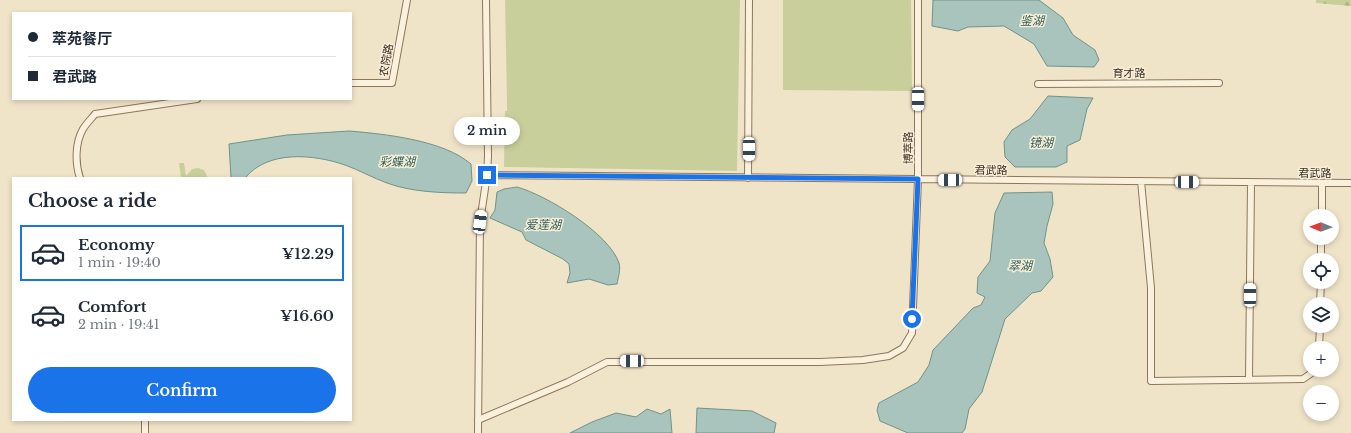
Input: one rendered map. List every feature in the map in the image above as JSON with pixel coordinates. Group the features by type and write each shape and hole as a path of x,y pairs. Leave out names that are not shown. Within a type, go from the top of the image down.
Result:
{"street":[{"name":"农院路","path":"352,83 392,83 407,0"},
{"path":"478,433 480,222 487,175 486,0"},
{"path":"748,178 749,0"},
{"name":"博萃路","path":"478,420 568,382 607,362 820,362 863,360 889,356 903,348 912,333 918,179 918,0"},
{"name":"育才路","path":"1038,84 1219,83"},
{"path":"80,177 77,171 76,151 83,129 95,114 190,100"},
{"name":"君武路","path":"487,175 1351,183"},
{"path":"1141,181 1151,288 1151,381 1303,379 1306,377"},
{"path":"1249,380 1251,182"},
{"path":"1322,183 1322,209"},
{"path":"145,421 146,433"}],"green space":[{"path":"505,0 740,0 737,171 504,167 505,111 507,111"},
{"path":"783,0 911,0 912,91 783,90"},
{"path":"1316,0 1351,0 1351,6 1316,3"},
{"path":"179,163 184,163 186,176 192,169 198,168 204,170 208,177 181,177"}],"water":[{"name":"鉴湖","path":"933,0 1039,0 1063,18 1073,35 1095,50 1099,60 1094,67 1047,66 1034,44 1004,26 968,27 958,31 932,26"},
{"name":"镜湖","path":"1048,96 1093,98 1087,109 1080,140 1067,146 1067,162 1056,167 1015,167 1005,157 1004,142 1012,130 1030,119"},
{"name":"彩蝶湖","path":"349,131 396,136 430,144 445,149 471,164 472,181 466,193 416,190 387,183 332,161 305,157 278,159 255,169 246,177 231,177 229,144 287,135"},
{"name":"爱莲湖","path":"517,187 544,198 559,207 590,228 603,240 613,251 620,265 617,284 608,285 589,279 567,283 570,273 569,264 563,259 526,240 522,232 490,218 495,210 497,192 504,189"},
{"name":"翠湖","path":"1052,192 1053,204 1044,243 1050,259 1053,277 1041,291 1032,293 1005,319 982,392 969,409 965,429 962,433 908,433 880,421 877,410 879,403 918,382 929,365 933,350 973,308 981,305 985,297 977,293 978,277 990,261 995,213 1004,193"},
{"path":"697,408 752,411 776,423 774,433 696,433"},
{"path":"647,409 661,414 670,409 672,433 570,433 592,422 616,413 636,417"}],"route":[{"path":"487,175 918,179 912,319"}]}
